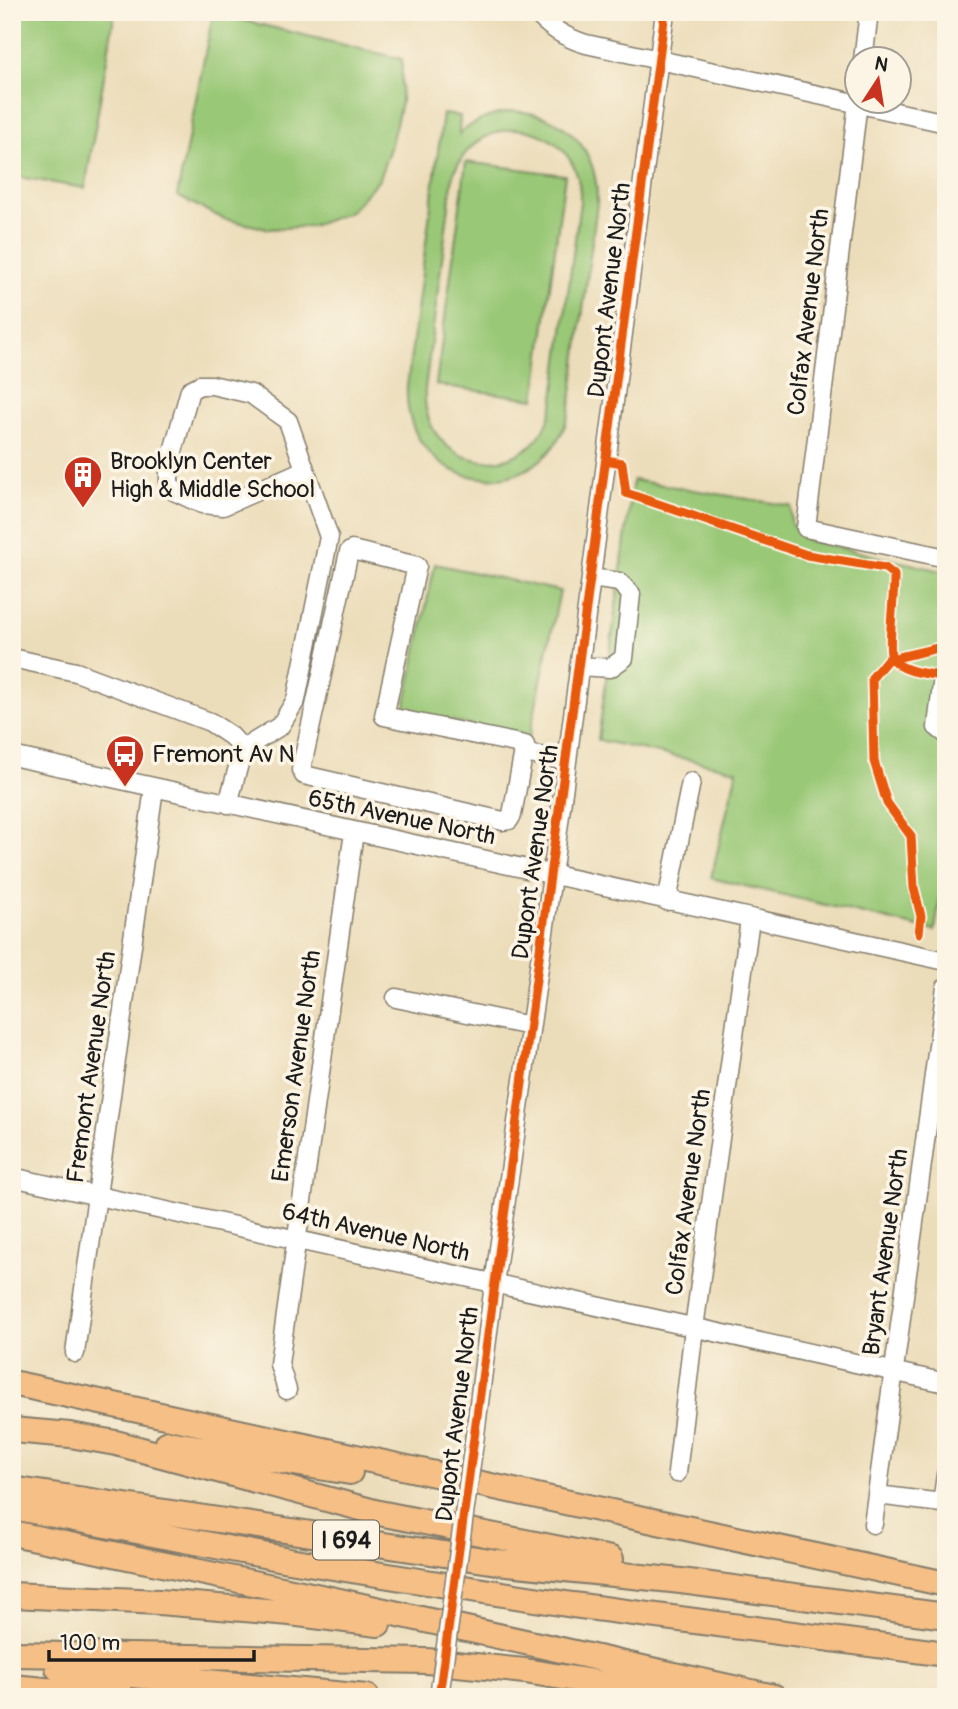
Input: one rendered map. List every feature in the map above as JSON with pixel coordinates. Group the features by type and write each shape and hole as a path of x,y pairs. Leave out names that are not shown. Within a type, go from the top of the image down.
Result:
{"highway":[{"path":"12,1383 946,1584"},
{"path":"24,1431 93,1433 214,1450 692,1531"},
{"path":"24,1431 116,1443 379,1513 606,1557 681,1581"},
{"name":"I 694","path":"12,1489 497,1562 681,1581 946,1616"},
{"path":"12,1507 420,1581 573,1605 946,1654"},
{"name":"I 694","path":"12,1535 335,1600 774,1697"},
{"path":"12,1595 149,1601 290,1613 571,1652"},
{"path":"12,1654 427,1661 525,1671 660,1693 745,1691"},
{"path":"12,1664 367,1697"},
{"path":"12,1687 123,1697"}],"street":[{"path":"536,12 552,29 569,39 842,100"},
{"name":"Dupont Avenue North","path":"439,1697 552,876 665,12"},
{"path":"865,46 869,12"},
{"path":"912,115 946,123"},
{"name":"Colfax Avenue North","path":"856,116 806,527 946,558"},
{"path":"229,804 243,749 280,726 296,700 329,537 288,421 251,394 212,385 200,385 190,390 169,466 169,483 174,492 202,504 223,506 304,470"},
{"path":"351,551 417,566 384,716 520,743 525,745 523,753 512,815 509,820 503,821 304,775 301,770 351,551"},
{"path":"579,666 610,668 624,658 631,594 619,582 590,578"},
{"path":"12,658 76,672 210,722 231,736 243,749"},
{"path":"946,674 943,676 937,727 946,734"},
{"path":"523,753 567,761"},
{"name":"65th Avenue North","path":"12,756 946,961"},
{"path":"667,901 691,782"},
{"name":"Fremont Avenue North","path":"75,1353 154,788"},
{"name":"Emerson Avenue North","path":"287,1390 279,1364 354,832"},
{"name":"Colfax Avenue North","path":"677,1473 750,919"},
{"name":"Bryant Avenue North","path":"873,1524 946,987"},
{"path":"396,998 530,1026"},
{"name":"64th Avenue North","path":"12,1177 946,1382"},
{"path":"877,1494 942,1503 946,1475"}],"green space":[{"path":"12,12 115,12 85,188 12,176"},
{"path":"213,13 402,59 401,103 390,148 379,179 350,212 312,226 269,229 224,219 177,196"},
{"path":"513,111 549,119 576,138 592,167 597,204 570,408 556,442 535,465 507,476 478,478 451,469 427,450 412,423 407,386 443,114 460,116 459,134 478,121","holes":["514,129 542,135 563,151 571,161 579,187 580,202 553,405 542,432 525,450 503,459 480,460 459,454 440,439 428,418 425,389 453,175 463,156 484,137"]},
{"path":"466,162 565,175 535,399 436,385"},
{"path":"633,480 791,506 791,524 807,540 946,572 946,857 935,931 711,878 737,770 598,740"},
{"path":"435,564 560,591 529,738 404,711"}],"cycle path":[{"path":"439,1697 665,12"},
{"path":"606,460 622,463 626,493 807,555 885,568 894,575 890,644 892,658 908,669 943,676"},
{"path":"919,933 921,916 914,888 911,836 887,803 874,761 872,678 887,660 946,646"}],"place":[{"name":"Brooklyn Center High & Middle School","path":"83,509"},
{"name":"Fremont Av N","path":"125,788"}]}
